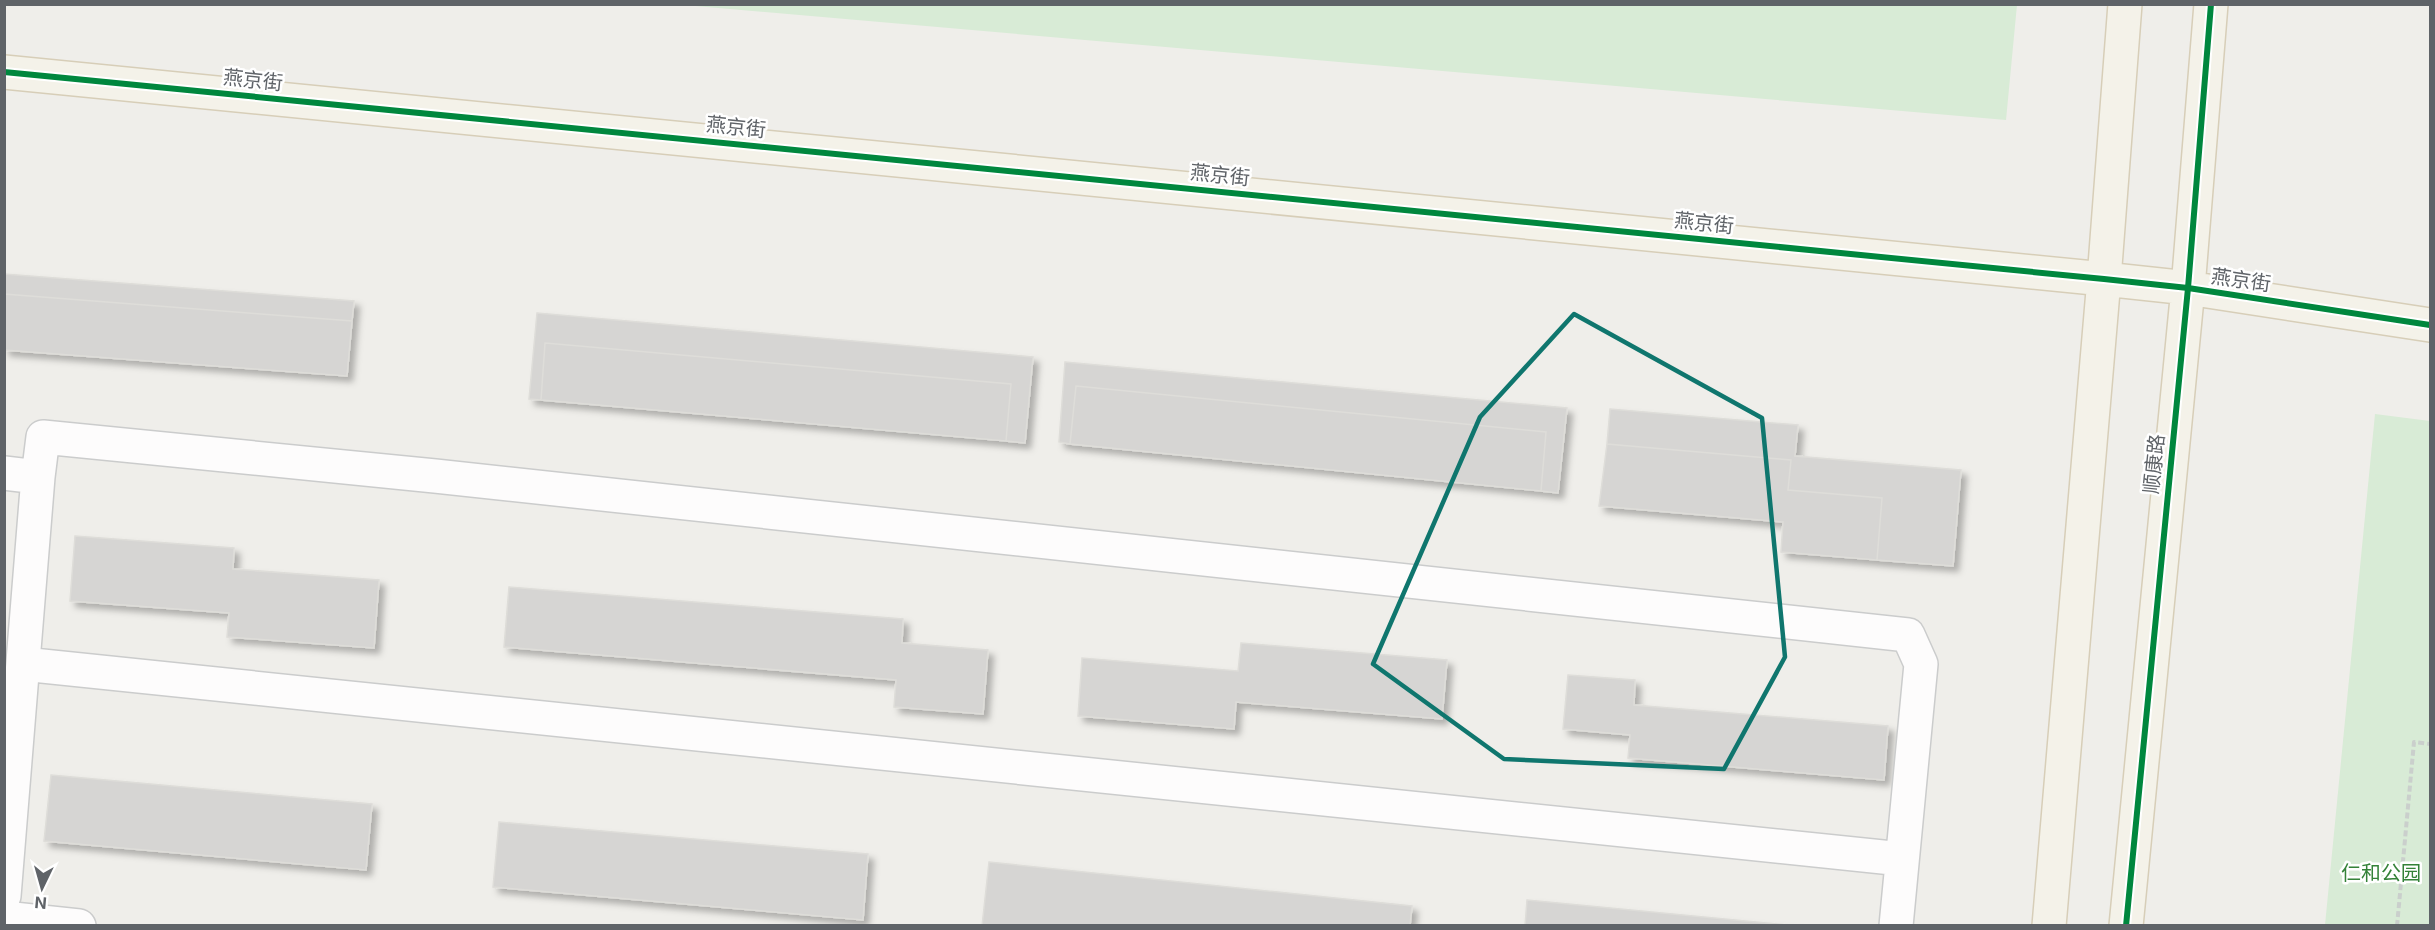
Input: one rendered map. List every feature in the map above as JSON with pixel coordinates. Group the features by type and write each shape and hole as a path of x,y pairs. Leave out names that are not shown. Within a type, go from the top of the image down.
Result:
{"main road":[{"path":"2049,926 2125,4"},
{"name":"顺康路","path":"2126,926 2188,288 2211,4"},
{"name":"燕京街","path":"4,72 2104,279 2188,288 2430,325"}],"street":[{"path":"4,896 10,752 23,664 43,437 447,477 1908,635 1921,664 1896,926"},
{"path":"4,473 38,477"},
{"path":"23,664 1902,859"},
{"path":"4,918 79,926"}],"path":[{"path":"2397,926 2414,742 2430,744"}],"highlighted area":[{"path":"1574,314 1762,418 1785,657 1724,769 1504,759 1373,664 1480,417"}],"green space":[{"path":"2016,4 2017,5 2006,120 684,5"},
{"name":"仁和公园","path":"2375,414 2430,421 2430,925 2325,925"}],"building":[{"path":"4,274 354,301 352,321 4,294"},
{"path":"4,294 352,321 347,376 4,350"},
{"path":"537,313 1033,357 1025,443 1006,441 1011,384 545,343 541,400 529,399"},
{"path":"545,343 1011,384 1006,441 541,400"},
{"path":"1065,362 1567,408 1558,493 1541,491 1546,432 1076,386 1070,444 1059,442"},
{"path":"1076,386 1546,432 1541,491 1070,444"},
{"path":"1610,409 1798,425 1795,456 1961,470 1953,566 1877,560 1882,498 1788,490 1791,460 1607,444"},
{"path":"1607,444 1791,460 1788,490 1882,498 1877,560 1781,552 1783,522 1599,506"},
{"path":"75,536 234,548 233,569 379,580 374,648 227,637 229,613 70,601"},
{"path":"509,587 903,619 902,643 988,650 983,714 894,707 896,680 504,647"},
{"path":"1241,643 1447,660 1442,719 1236,702 1234,729 1078,716 1082,658 1238,671"},
{"path":"1568,675 1635,680 1634,705 1888,726 1884,780 1628,758 1630,735 1563,729"},
{"path":"51,775 372,804 366,870 44,841"},
{"path":"499,822 868,854 863,920 493,887"},
{"path":"989,862 1412,906 1410,926 982,926"},
{"path":"1527,900 1798,926 1525,926"}],"cycle path":[{"path":"2126,926 2188,288 2211,4"},
{"path":"4,72 2104,279 2188,288 2430,325"}]}
